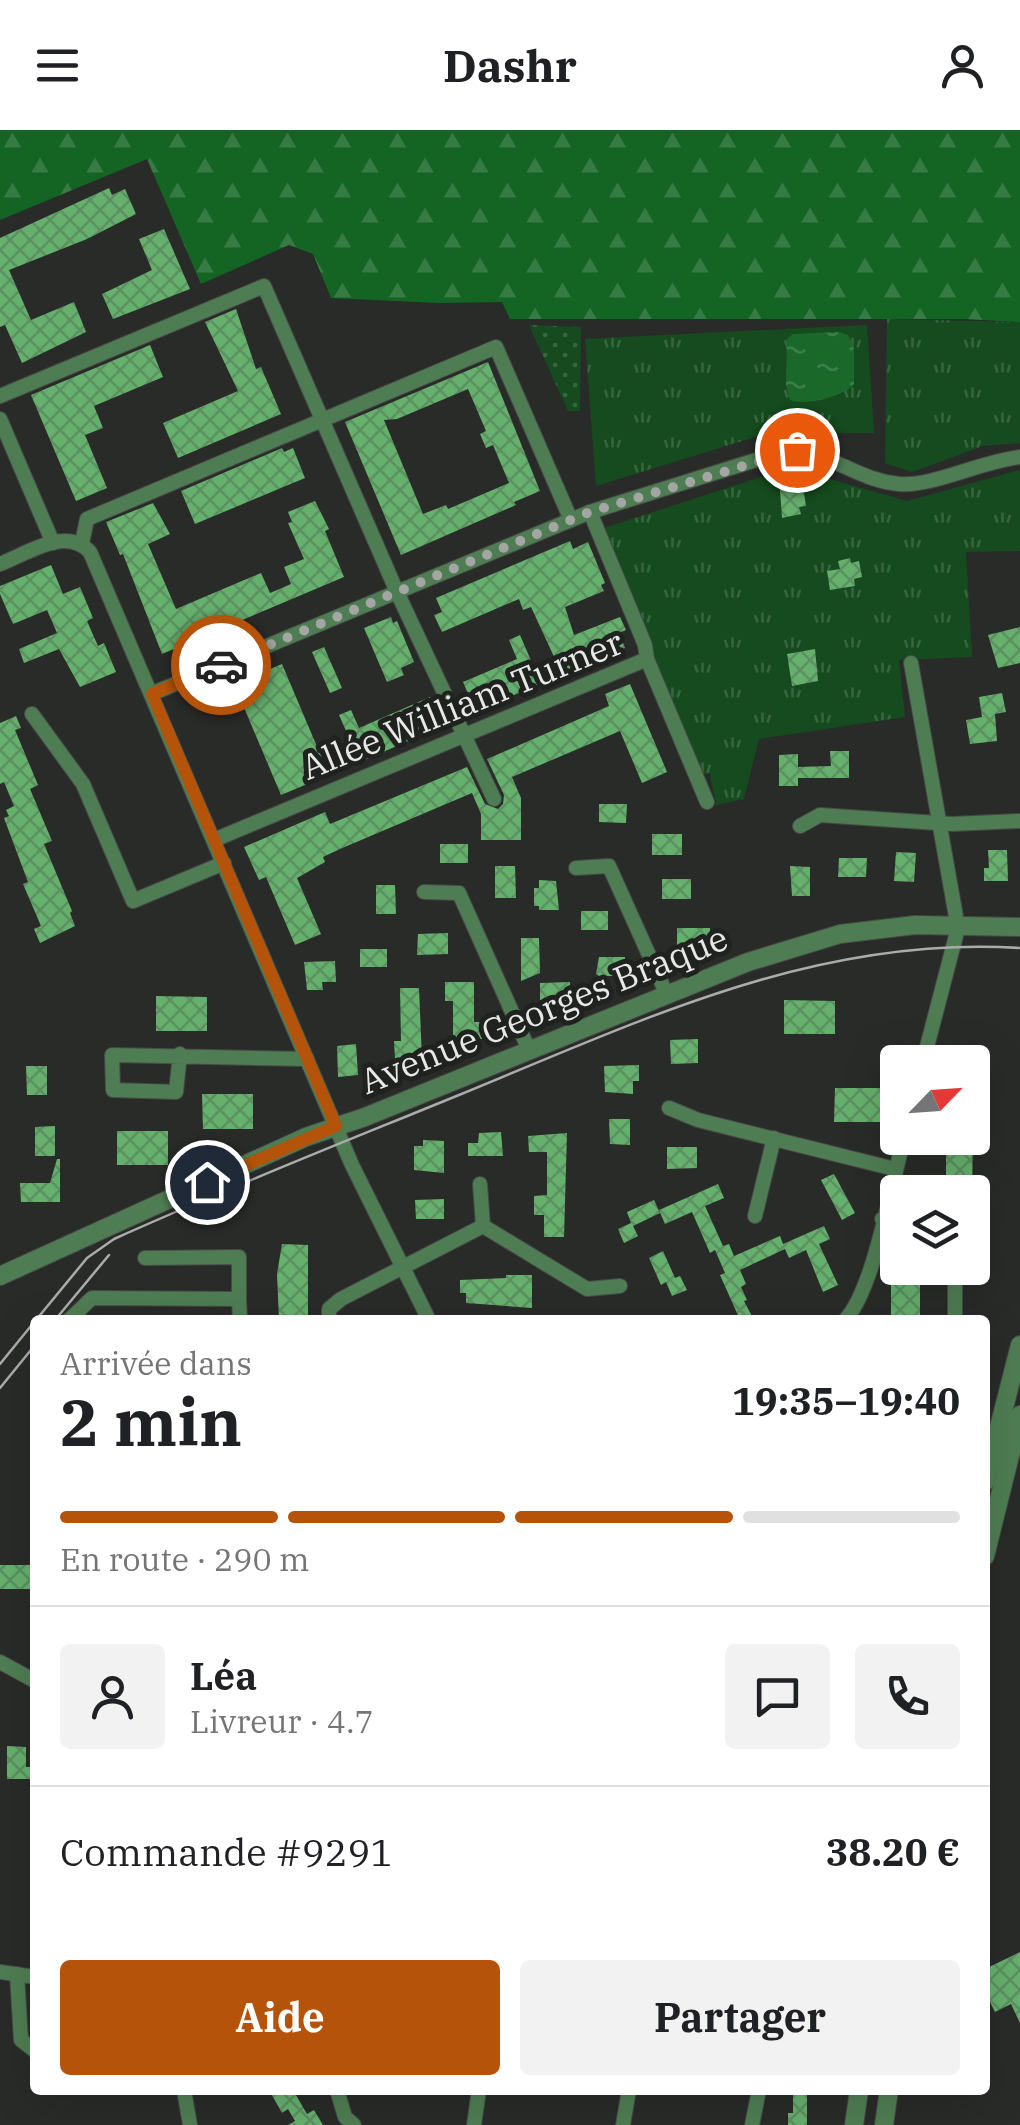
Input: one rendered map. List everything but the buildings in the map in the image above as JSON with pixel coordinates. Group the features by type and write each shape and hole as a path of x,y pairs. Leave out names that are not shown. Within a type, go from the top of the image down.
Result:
{"street":[{"path":"0,396 264,286 397,592 494,799"},
{"path":"82,543 88,519 496,346 571,520"},
{"path":"0,419 53,543"},
{"path":"152,694 590,512 797,450 897,484 920,483 992,460 1020,457"},
{"path":"590,512 645,645 647,659"},
{"path":"0,564 64,538 82,543 96,564 336,1126 427,1315"},
{"name":"Allée William Turner","path":"214,840 647,659 707,802"},
{"path":"912,663 958,928 927,1045"},
{"path":"32,714 83,784 133,900 224,864"},
{"path":"800,826 820,815 940,824 1020,820"},
{"path":"576,868 609,866 667,995"},
{"path":"424,892 460,893 529,1050"},
{"name":"Avenue Georges Braque","path":"1,1270 300,1140 748,962 840,934 915,924 1020,928"},
{"path":"180,1054 176,1092 113,1090 112,1055 180,1054 307,1059"},
{"path":"669,1108 698,1120 895,1169"},
{"path":"755,1216 774,1138"},
{"path":"893,1175 899,1155"},
{"path":"480,1184 483,1226"},
{"path":"330,1315 329,1309 341,1299 483,1226"},
{"path":"483,1226 587,1289 620,1286"},
{"path":"849,1315 867,1277 880,1228"},
{"path":"145,1258 239,1257 240,1315"},
{"path":"954,1285 955,1315"},
{"path":"75,1315 92,1298 240,1298"},
{"path":"990,1462 1020,1345"},
{"path":"990,1536 1020,1416"},
{"path":"0,1663 30,1678"},
{"path":"0,1972 30,1977"},
{"path":"17,1974 21,2040 30,2047"},
{"path":"185,2095 190,2125"},
{"path":"338,2095 345,2117 354,2125"},
{"path":"474,2125 478,2095"},
{"path":"624,2125 628,2095"},
{"path":"752,2125 758,2095"},
{"path":"854,2125 858,2095"},
{"path":"884,2125 888,2095"}],"green space":[{"path":"0,130 1020,130 1020,322 510,319 502,302 331,298 313,254 289,245 201,284 147,159 0,220"},
{"path":"887,319 1020,322 1020,443 983,446 912,472 885,463"},
{"path":"529,325 581,327 580,411 568,411"},
{"path":"867,325 874,433 768,433 596,486 585,339"},
{"path":"1020,470 1020,551 966,552 972,657 899,660 905,717 759,739 744,799 716,805 710,774 701,774 601,529 779,471 805,472 907,501"}],"water":[{"path":"793,334 848,335 854,349 854,385 823,399 790,400 786,385 787,339"}],"tram line":[{"path":"40,1315 87,1258 114,1239 663,1012 732,988 872,955 945,948 1020,948"},
{"path":"59,1315 109,1255"},
{"path":"0,1364 30,1327"},
{"path":"0,1388 30,1351"}],"way so far":[{"path":"221,665 590,512 797,450"}],"route":[{"path":"207,1182 336,1126 152,694 221,665"}]}
